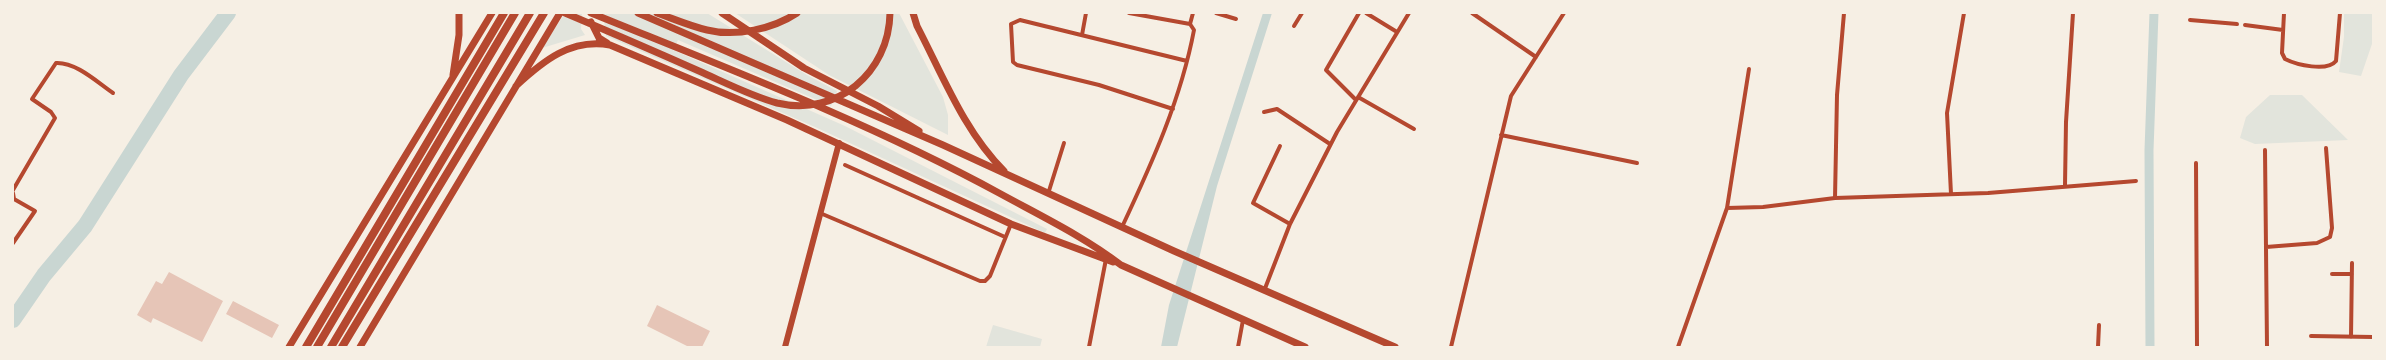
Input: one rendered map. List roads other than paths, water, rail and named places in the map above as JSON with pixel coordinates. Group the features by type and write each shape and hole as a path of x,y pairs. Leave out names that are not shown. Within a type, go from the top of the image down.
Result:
{"main road":[{"path":"453,79 459,35 458,13"},
{"path":"289,347 492,13"},
{"path":"306,347 504,13"},
{"path":"317,347 515,13"},
{"path":"331,347 530,13"},
{"path":"342,347 544,13"},
{"path":"360,347 560,13"},
{"path":"565,13 733,86 777,102 801,105 813,104 842,95 857,86 870,73 880,59 886,42 890,13"},
{"path":"1121,265 1095,246 1060,225 900,141 677,46 591,13 590,20 595,32 599,38 610,45 839,143 1011,224 1121,265 1305,347"},
{"path":"638,13 943,145 1174,251 1395,347"},
{"path":"657,13 708,30 732,32 752,30 776,23 797,13"},
{"path":"722,13 804,68 878,106 943,145"},
{"path":"913,13 917,26 963,117 978,140 1009,176"},
{"path":"516,86 538,66 558,52 584,44 597,43 610,45"}],"street":[{"path":"1082,35 1086,13"},
{"path":"1122,227 1151,165 1173,109 1194,30 1190,24 1129,13"},
{"path":"1190,24 1193,13"},
{"path":"1216,13 1236,19"},
{"path":"1294,26 1302,13"},
{"path":"1359,13 1326,70 1357,98 1414,129"},
{"path":"1366,13 1397,32"},
{"path":"1264,291 1290,224 1330,144 1409,13"},
{"path":"1472,13 1536,57"},
{"path":"1451,347 1501,135 1512,96 1564,13"},
{"path":"1834,198 1837,95 1844,13"},
{"path":"1951,194 1948,113 1964,13"},
{"path":"2065,185 2066,122 2073,13"},
{"path":"2284,13 2282,53 2285,60 2300,64 2327,66 2336,61 2340,13"},
{"path":"2190,20 2237,24"},
{"path":"1173,109 1099,85 1013,62 1011,24 1015,21 1027,21 1187,61"},
{"path":"2245,25 2283,30"},
{"path":"13,243 35,211 14,199 13,191 55,118 52,112 32,99 56,62 64,62 73,66 113,93"},
{"path":"1678,347 1727,208 1749,69"},
{"path":"1264,112 1277,110 1330,144"},
{"path":"1501,135 1636,164"},
{"path":"785,347 839,143"},
{"path":"1048,194 1064,143"},
{"path":"1280,146 1253,203 1290,224"},
{"path":"2266,247 2317,243 2330,237 2332,228 2326,148"},
{"path":"2265,150 2267,347"},
{"path":"2196,162 2197,347"},
{"path":"845,165 1005,237"},
{"path":"1727,208 1763,207 1834,198 1988,193 2065,185 2136,181"},
{"path":"820,213 980,282 985,281 990,276 1011,224"},
{"path":"1089,347 1106,259"},
{"path":"2351,337 2352,263"},
{"path":"2332,274 2352,274"},
{"path":"1238,347 1244,320"},
{"path":"2098,347 2099,325"},
{"path":"2311,336 2373,337"}],"waterway":[{"path":"13,320 44,275 85,226 181,75 228,13"},
{"path":"2150,347 2149,150 2154,13"}]}
